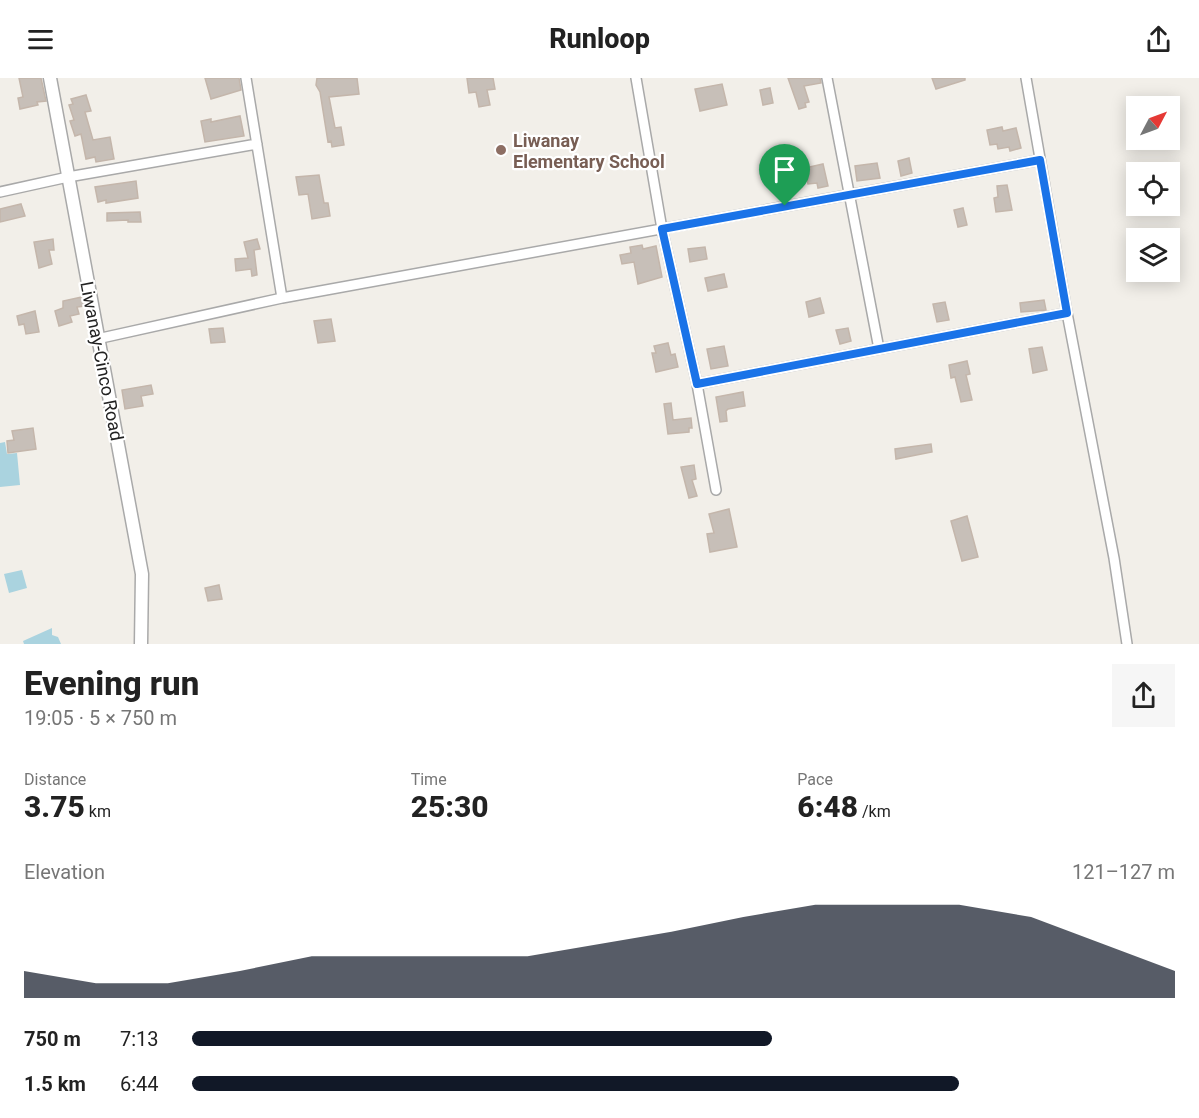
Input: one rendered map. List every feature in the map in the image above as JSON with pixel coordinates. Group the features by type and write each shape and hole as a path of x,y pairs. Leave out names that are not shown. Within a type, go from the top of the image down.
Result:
{"street":[{"name":"Liwanay-Cinco Road","path":"51,78 97,339 142,574 141,644"},
{"path":"246,78 282,298"},
{"path":"637,78 662,229 697,384 716,490"},
{"path":"827,78 879,349"},
{"path":"1026,78 1067,313 1110,535 1127,644"},
{"path":"0,192 68,177 257,144"},
{"path":"97,339 282,298 1040,160"},
{"path":"697,384 1067,313"}],"water":[{"path":"5,442 7,454 17,453 20,485 0,487 0,443"},
{"path":"22,570 27,588 9,593 4,574"},
{"path":"52,628 52,635 58,637 61,644 24,644 23,641"}],"building":[{"path":"19,78 41,78 46,101 20,109 18,98 23,97"},
{"path":"205,78 239,78 241,90 211,99"},
{"path":"317,78 357,78 359,94 329,97 335,128 341,127 344,145 332,147 331,141 328,142 320,92 316,85"},
{"path":"467,78 493,78 495,89 487,90 490,105 479,107 476,92 469,93"},
{"path":"788,78 820,78 821,83 804,86 809,102 805,103 806,107 799,109"},
{"path":"932,78 965,78 965,80 936,89"},
{"path":"722,84 727,105 700,111 695,89"},
{"path":"770,88 773,103 763,105 760,90"},
{"path":"86,95 91,111 85,112 93,140 110,137 114,159 96,162 95,157 86,159 81,134 75,136 70,121 74,120 69,105 73,104 71,99"},
{"path":"240,116 244,136 205,142 201,121 211,119 211,122"},
{"path":"1002,127 1003,131 1016,128 1021,148 1010,151 1009,147 998,149 997,144 990,145 987,130"},
{"path":"909,158 912,173 901,176 898,161"},
{"path":"877,163 880,178 857,181 855,166"},
{"path":"823,164 828,186 818,188 817,183 808,184 805,168"},
{"path":"319,175 324,203 328,203 330,216 312,219 308,194 299,195 296,177"},
{"path":"136,181 138,198 98,202 95,187"},
{"path":"1007,185 1012,210 996,212 994,198 998,197 997,186"},
{"path":"21,204 25,216 0,222 0,209"},
{"path":"963,208 967,225 958,227 954,210"},
{"path":"140,212 141,222 107,221 107,213"},
{"path":"53,239 54,250 49,250 52,264 39,268 34,242"},
{"path":"257,239 260,249 254,250 257,275 252,276 251,269 236,271 235,259 248,258 244,242"},
{"path":"642,245 643,249 656,246 662,277 638,284 634,262 622,264 620,255 631,253 630,247"},
{"path":"705,247 707,259 690,262 688,249"},
{"path":"724,274 727,287 708,291 705,278"},
{"path":"82,297 84,306 77,307 79,314 70,316 72,322 59,326 55,311 63,308 63,301"},
{"path":"820,298 824,313 809,317 806,302"},
{"path":"1044,300 1046,310 1021,312 1020,303"},
{"path":"945,302 949,320 937,322 933,304"},
{"path":"35,311 39,332 26,334 24,324 19,325 17,316"},
{"path":"331,319 335,341 318,343 314,321"},
{"path":"223,328 225,342 211,343 209,329"},
{"path":"848,328 851,341 840,344 836,330"},
{"path":"668,343 671,355 675,354 678,367 656,372 652,353 656,353 654,346"},
{"path":"724,346 728,366 711,369 707,349"},
{"path":"1042,347 1047,370 1033,373 1029,349"},
{"path":"967,361 970,374 966,375 972,400 961,402 955,377 951,378 949,365"},
{"path":"151,385 153,394 141,396 143,406 125,409 122,390"},
{"path":"743,392 745,406 728,409 726,411 727,421 720,422 716,397"},
{"path":"671,403 673,420 691,418 692,428 689,428 689,432 668,434 664,404"},
{"path":"33,428 36,449 8,453 7,441 14,440 12,431"},
{"path":"931,444 932,452 896,459 895,449"},
{"path":"694,465 696,479 692,480 697,496 689,498 681,467"},
{"path":"729,509 737,547 710,552 707,534 714,533 709,514"},
{"path":"967,516 978,557 962,561 951,521"},
{"path":"219,585 222,599 208,601 205,588"}],"place":[{"name":"Liwanay Elementary School","path":"501,150"}],"route":[{"path":"1040,160 1067,313 697,384 662,229 785,206 1040,160"}]}
